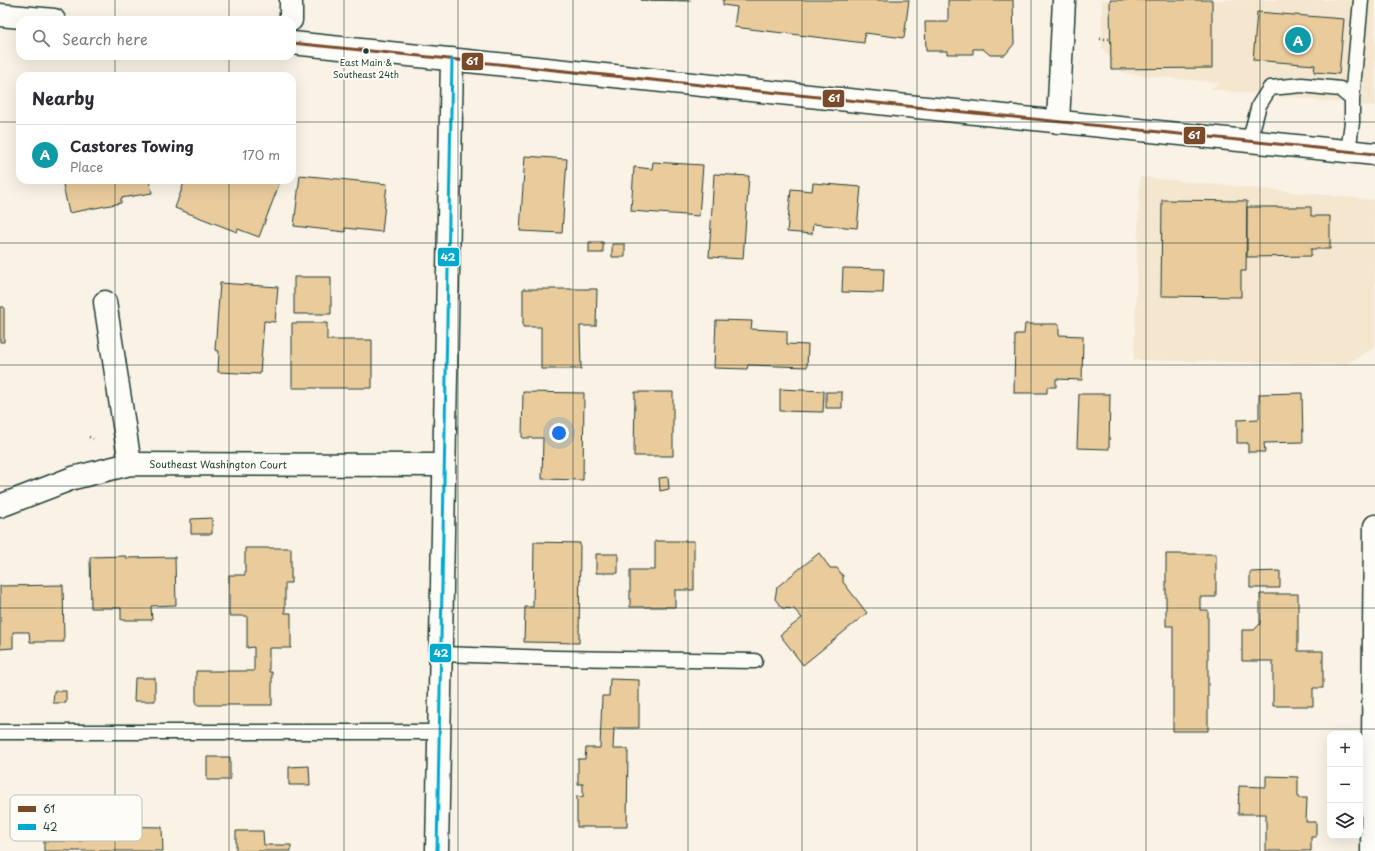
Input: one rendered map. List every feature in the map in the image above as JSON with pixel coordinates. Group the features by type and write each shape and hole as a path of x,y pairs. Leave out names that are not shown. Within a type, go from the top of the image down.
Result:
{"street":[{"path":"291,0 291,16"},
{"path":"1058,122 1064,0"},
{"path":"0,15 16,16"},
{"path":"296,43 1375,154"},
{"path":"437,851 443,465 452,59"},
{"path":"105,302 130,464"},
{"name":"Southeast Washington Court","path":"0,506 73,478 130,464 443,465"},
{"path":"1372,851 1375,526"}],"lane":[{"path":"1348,152 1352,122 1352,99 1361,0"},
{"path":"1249,142 1259,106 1270,88 1302,85 1340,89 1352,99"},
{"path":"441,654 555,658 755,661"},
{"path":"0,732 439,732"}],"path":[{"path":"1100,39 1110,39"},
{"path":"89,437 93,440"}],"shaded area":[{"path":"1102,0 1375,0 1375,106 1210,89 1221,83 1123,73 1102,48"},
{"path":"1140,177 1375,200 1375,347 1346,364 1134,360"}],"building":[{"path":"641,0 690,0 690,1"},
{"path":"723,0 909,0 904,38 865,33 864,43 734,27 737,7 723,5"},
{"path":"948,0 1013,0 1014,44 1005,55 990,55 983,49 973,49 973,54 947,54 947,51 926,51 925,22 948,22"},
{"path":"1110,0 1212,0 1212,68 1111,69"},
{"path":"1257,12 1344,19 1339,74 1314,72 1315,65 1253,60"},
{"path":"525,156 567,159 562,233 520,231"},
{"path":"653,162 703,165 699,216 631,211 634,167 652,169"},
{"path":"714,174 749,176 743,259 709,257"},
{"path":"300,175 387,184 382,232 345,228 345,232 294,226"},
{"path":"813,183 861,187 857,228 813,224 812,234 787,232 791,189 812,191"},
{"path":"63,184 150,184 152,193 121,198 121,203 69,213"},
{"path":"184,184 279,184 259,237 238,229 237,232 175,208"},
{"path":"1162,200 1247,201 1246,271 1241,271 1241,297 1161,296"},
{"path":"1247,207 1311,207 1311,216 1330,216 1330,249 1311,249 1311,256 1247,257"},
{"path":"589,242 603,242 603,253 589,253"},
{"path":"612,244 625,244 625,257 612,257"},
{"path":"843,268 884,269 883,293 842,292"},
{"path":"294,277 331,277 331,314 294,314"},
{"path":"220,283 278,287 275,322 264,321 260,374 218,372 219,351 215,350"},
{"path":"523,289 597,289 596,326 580,326 581,369 541,369 541,327 523,327"},
{"path":"0,307 4,307 4,342 0,342"},
{"path":"716,320 752,321 751,329 787,331 787,344 808,345 807,367 748,365 747,369 714,368"},
{"path":"292,323 327,323 327,340 372,340 372,388 292,388"},
{"path":"1025,324 1059,324 1059,335 1083,336 1082,380 1056,379 1056,387 1047,387 1047,393 1014,393 1015,334 1024,334"},
{"path":"780,389 824,391 823,412 780,411"},
{"path":"523,392 584,393 583,480 542,479 543,438 522,438"},
{"path":"635,392 673,392 673,456 634,456"},
{"path":"826,392 842,392 842,408 826,408"},
{"path":"1302,393 1303,442 1264,443 1265,452 1248,452 1248,443 1237,443 1237,420 1259,419 1259,394"},
{"path":"1079,394 1110,394 1109,449 1077,448"},
{"path":"668,477 669,489 660,491 659,478"},
{"path":"212,518 212,534 191,534 191,519"},
{"path":"655,541 694,541 694,590 675,590 675,607 630,607 630,570 655,570"},
{"path":"534,542 580,543 579,643 524,642 525,607 533,607"},
{"path":"245,548 291,548 291,583 285,583 285,613 291,613 291,648 269,648 269,672 272,672 272,705 196,705 196,671 254,671 254,647 247,648 247,616 229,616 229,575 245,575"},
{"path":"819,553 830,568 837,568 843,576 843,582 867,613 803,665 780,635 802,618 794,609 782,608 775,599 777,587"},
{"path":"596,554 618,554 618,573 596,573"},
{"path":"1166,554 1216,554 1216,597 1200,597 1200,610 1208,610 1208,731 1173,731 1173,626 1166,626"},
{"path":"126,556 126,558 175,557 176,605 151,606 152,620 121,620 121,608 91,608 90,557"},
{"path":"1280,571 1280,588 1250,588 1250,572"},
{"path":"63,585 64,642 30,642 29,632 13,632 13,648 0,649 0,586"},
{"path":"1260,594 1298,594 1298,651 1323,651 1323,688 1313,688 1313,706 1273,706 1273,661 1242,661 1242,630 1254,630 1260,624"},
{"path":"135,678 155,678 155,701 134,701"},
{"path":"610,679 639,680 639,728 614,728 613,749 628,749 627,827 577,827 577,796 583,797 583,784 578,784 578,759 585,759 586,748 600,748 602,696 609,696"},
{"path":"54,691 66,691 66,703 53,703"},
{"path":"207,757 230,757 230,780 207,780"},
{"path":"309,766 310,785 289,785 289,767"},
{"path":"1266,776 1298,777 1298,798 1307,798 1306,822 1316,822 1316,837 1311,837 1311,851 1266,851 1266,814 1238,814 1239,786 1266,787"},
{"path":"142,827 162,827 163,851 44,851 44,841 142,841"},
{"path":"236,831 263,831 264,845 291,845 291,851 236,851"}],"transit line":[{"name":"61","path":"296,43 1375,154"},
{"name":"42","path":"437,851 452,59"}],"place":[{"name":"Castores Towing","path":"1298,40"},
{"name":"East Main & Southeast 24th","path":"366,51"}]}
